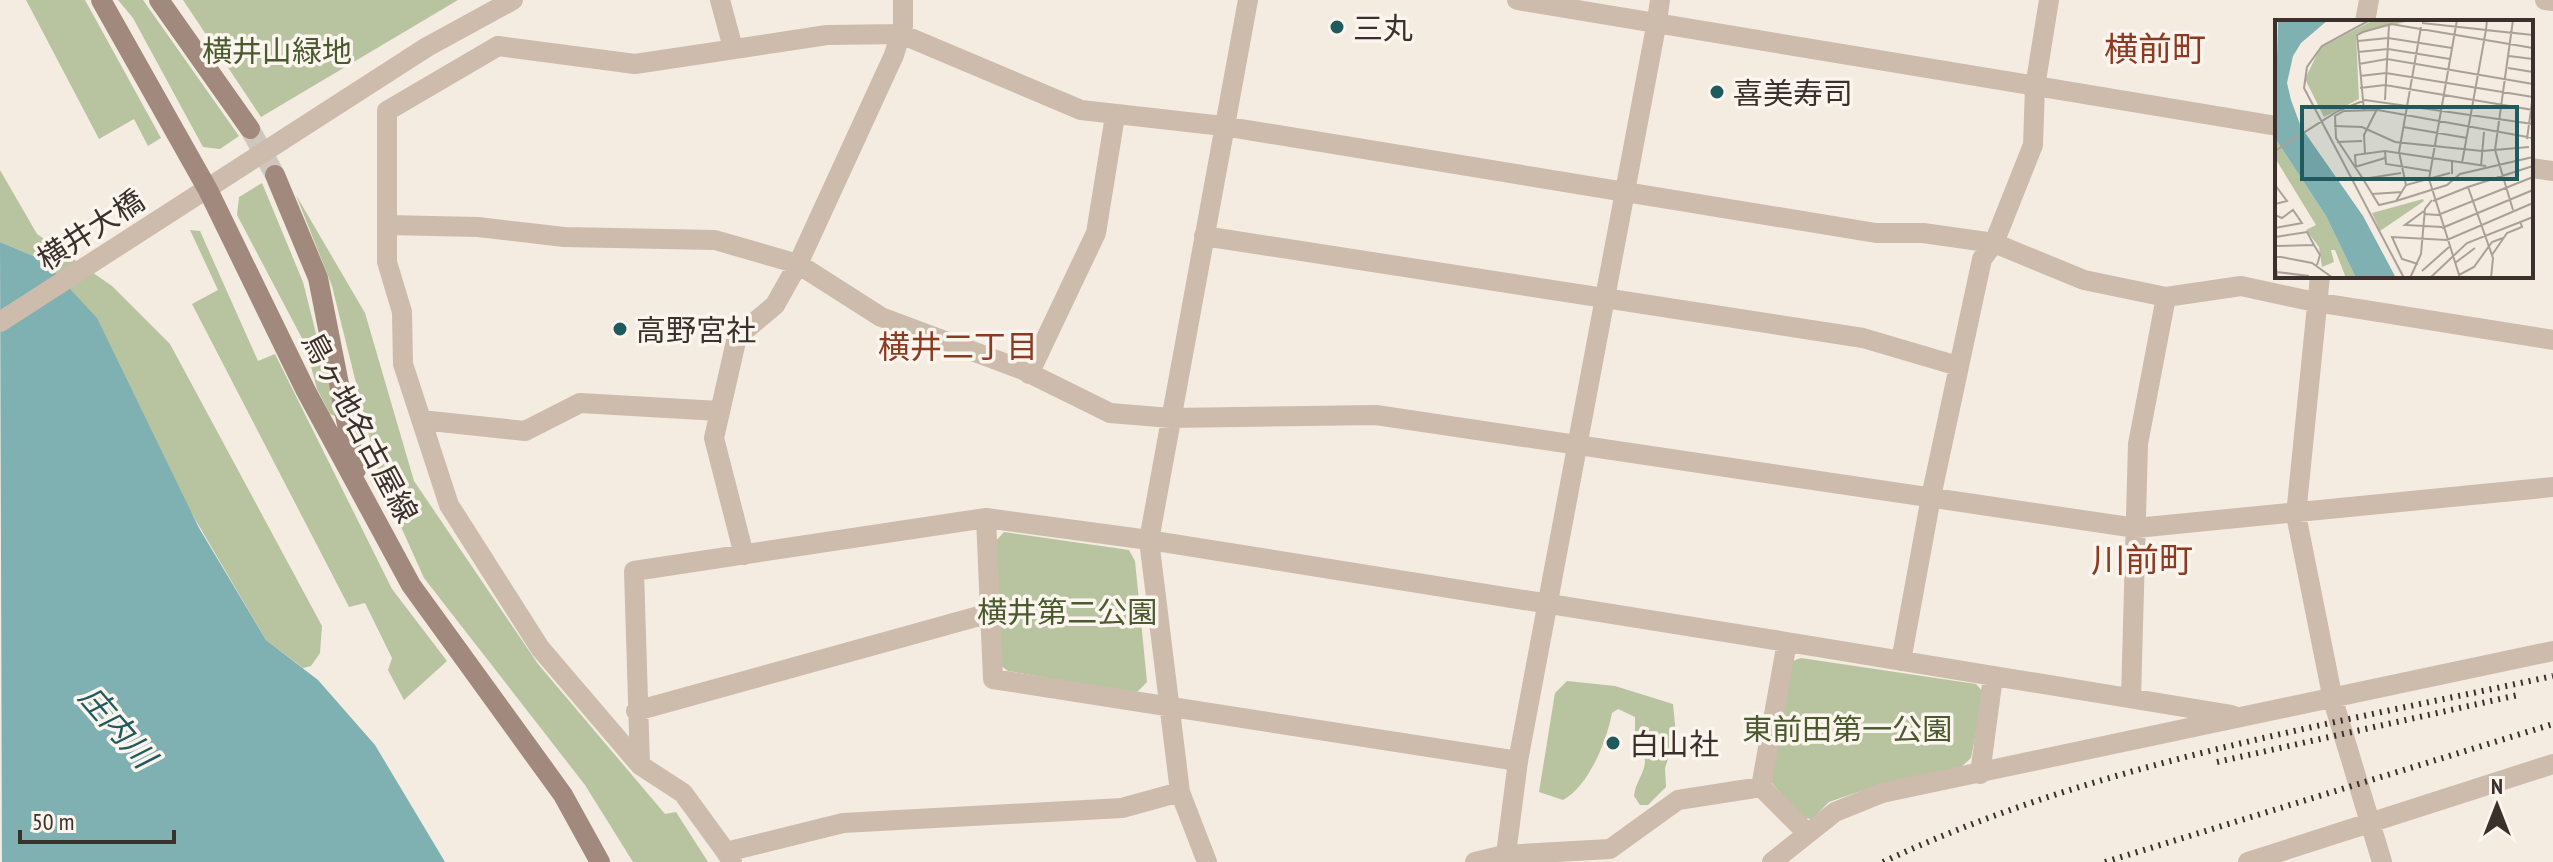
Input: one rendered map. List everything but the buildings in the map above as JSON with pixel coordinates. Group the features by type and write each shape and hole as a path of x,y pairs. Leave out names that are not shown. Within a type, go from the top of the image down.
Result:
{"main road":[{"name":"鳥ヶ地名古屋線","path":"101,0 208,190 306,391 411,585 563,795 600,862"},
{"path":"159,0 250,129"},
{"path":"275,175 318,278 360,491"}],"street":[{"name":"横井大橋","path":"0,322 427,47 513,0"},
{"path":"720,0 733,48"},
{"path":"744,555 714,438 737,337 775,305 798,264 901,34 903,0"},
{"path":"1207,862 1180,792 1149,540 1248,0"},
{"path":"1517,0 2275,126"},
{"path":"1504,858 1546,605 1660,0"},
{"path":"1901,661 1931,497 1982,259 1994,243 2033,145 2035,87 2049,0"},
{"path":"2365,20 2369,0"},
{"path":"2545,0 2553,1"},
{"path":"1180,792 1122,808 843,823 729,857 683,793 640,765 540,648 449,505 403,364 402,312 387,262 387,111 498,46 635,64 827,35 901,34 1081,110 1223,126 1876,233 1923,233 1994,243 2084,280 2166,297 2241,286 2315,302 2553,340"},
{"path":"1029,374 1096,233 1115,116"},
{"path":"2533,168 2553,171"},
{"path":"387,225 478,227 564,237 715,240 798,264 881,317 1029,374 1110,413 1171,418 1376,415 2136,528 2296,515 2553,487"},
{"path":"1204,236 1863,338 1958,366"},
{"path":"2320,278 2296,515 2333,700 2382,862"},
{"path":"2131,698 2138,444 2166,297"},
{"path":"421,420 525,431 580,403 719,411"},
{"path":"640,765 634,571 986,518 1149,540 2245,717"},
{"path":"986,518 993,679 1518,761"},
{"path":"636,711 990,613"},
{"path":"1761,787 1787,642"},
{"path":"1772,862 1835,812 1882,793 2553,651"},
{"path":"1980,774 1993,677"},
{"path":"2248,862 2553,764"},
{"path":"1761,787 1807,833"},
{"path":"1475,862 1610,849 1678,800 1761,787"}],"green space":[{"path":"26,0 85,0 161,138 148,146 134,119 99,139"},
{"path":"118,0 143,0 239,136 220,149 203,147 133,18"},
{"name":"横井山緑地","path":"183,0 458,0 261,117"},
{"path":"0,170 37,234 112,286 170,344 322,626 320,653 311,666 303,668 266,640 43,260 0,242"},
{"path":"262,183 303,282 337,417 330,414 317,389 305,344 237,215 239,197"},
{"path":"296,195 365,313 414,481 538,664 665,814 676,812 708,862 633,862 585,785 424,578 380,480 332,286"},
{"path":"190,230 200,231 258,361 275,354 392,589 447,661 404,700 388,670 392,658 365,603 349,607 192,304 218,290"},
{"name":"横井第二公園","path":"1004,532 1129,550 1135,561 1147,682 1136,693 1008,671 1000,665 994,543"},
{"name":"東前田第一公園","path":"1801,658 1976,684 1984,693 1971,758 1960,768 1881,784 1829,802 1812,819 1803,818 1771,782 1790,662"},
{"path":"1567,681 1615,686 1673,704 1676,734 1665,768 1666,787 1648,805 1640,805 1634,796 1645,764 1641,751 1635,745 1635,717 1618,709 1612,713 1606,736 1581,784 1563,800 1539,792 1555,693"}],"water":[{"name":"庄内川","path":"0,242 43,260 97,318 199,528 266,640 318,680 375,745 445,862 2,862"}],"tunnel":[{"path":"250,129 275,175"}],"railway":[{"path":"1883,862 2045,798 2128,773 2297,730 2553,676"},
{"path":"2217,762 2518,695"},
{"path":"2105,862 2553,724"}],"place":[{"name":"三丸","path":"1337,27"},
{"name":"喜美寿司","path":"1717,92"},
{"name":"高野宮社","path":"620,329"},
{"name":"白山社","path":"1613,743"}],"district":[{"name":"横前町","path":"2155,48"},
{"name":"横井二丁目","path":"958,346"},
{"name":"川前町","path":"2142,559"}]}
